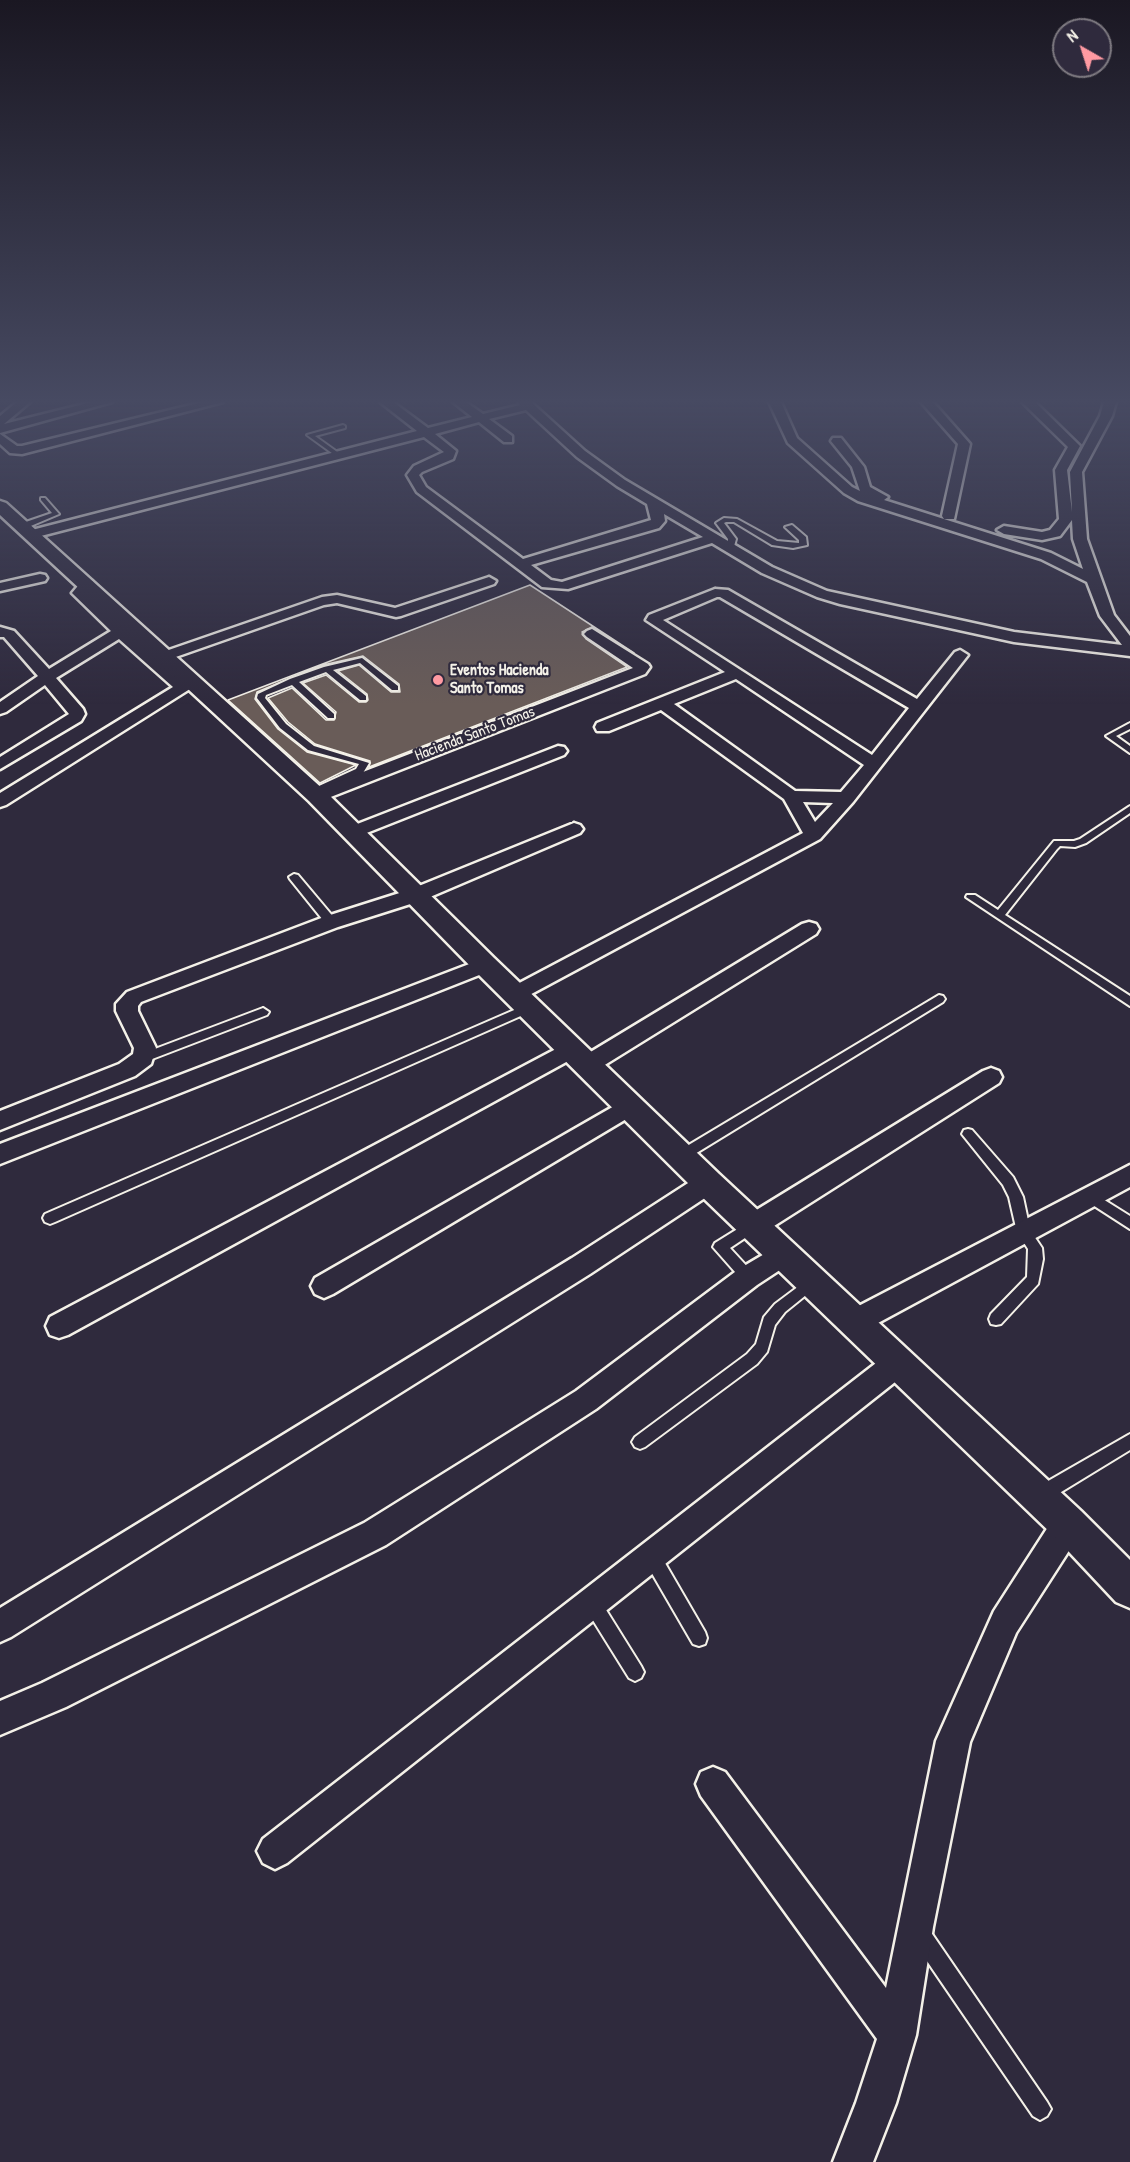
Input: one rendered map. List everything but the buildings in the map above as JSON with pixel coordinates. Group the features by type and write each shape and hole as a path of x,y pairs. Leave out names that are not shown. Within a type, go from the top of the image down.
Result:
{"street":[{"path":"28,530 140,503"},
{"path":"440,503 547,584 563,586 715,538"},
{"path":"521,564 654,525 658,521 658,516 653,503"},
{"path":"655,503 767,570 822,594 845,601 1014,636 1130,651"},
{"path":"875,503 1046,556 1093,580"},
{"path":"901,503 1014,532 1042,536 1054,533 1061,528 1066,519 1064,503"},
{"path":"948,516 951,503"},
{"path":"1078,503 1080,539 1093,580 1107,616 1130,646"},
{"path":"0,506 87,584 126,628 188,685 315,794 485,965 708,1183 1068,1524 1130,1588"},
{"path":"1054,533 1061,563"},
{"path":"0,587 40,578"},
{"path":"165,656 322,601 337,599 396,614 489,581"},
{"path":"874,764 653,620 654,618 715,593 723,592 919,707"},
{"path":"126,628 165,656 188,685"},
{"path":"0,709 126,628"},
{"path":"0,632 9,634 77,714 75,718 0,764"},
{"name":"Hacienda Santo Tomas","path":"315,794 639,671 642,667 592,634"},
{"path":"522,1001 813,835 848,798 960,655"},
{"path":"603,727 737,673"},
{"path":"0,801 188,685"},
{"path":"662,703 791,796 813,835"},
{"path":"352,832 558,751"},
{"path":"791,796 848,798"},
{"path":"0,1121 128,1070 143,1058 145,1048 126,1011 127,1004 134,996 331,922 416,895 574,828"},
{"path":"59,1326 579,1057 809,929"},
{"path":"0,1154 485,965"},
{"path":"754,1226 991,1077"},
{"path":"324,1286 630,1106"},
{"path":"856,1321 1130,1175"},
{"path":"0,1626 581,1266 708,1183"},
{"path":"0,1718 54,1695 375,1534 586,1400 748,1277 783,1254"},
{"path":"274,1851 899,1362"},
{"path":"853,2162 876,2103 897,2035 915,1927 953,1742 1005,1622 1068,1524"},
{"path":"713,1784 897,2035"}],"lane":[{"path":"28,530 56,514 46,503"},
{"path":"730,548 732,539 720,524 724,520 735,520 775,543 803,545 803,538 789,527"},
{"path":"315,794 360,771 364,763 311,748 283,726 261,698 262,694 327,669 362,660 395,688"},
{"path":"327,669 363,698"},
{"path":"293,681 331,716"},
{"path":"1130,726 1110,736 1112,740 1130,750"},
{"path":"999,915 1053,847 1058,843 1075,844 1083,841 1130,809"},
{"path":"294,877 331,922"},
{"path":"971,897 1130,1002"},
{"path":"681,1156 939,999"},
{"path":"50,1218 522,1001"},
{"path":"143,1058 263,1012"},
{"path":"968,1134 1008,1181 1016,1197 1024,1232 1035,1248 1034,1280 996,1319"},
{"path":"1090,1196 1130,1223"},
{"path":"748,1277 720,1247 754,1226"},
{"path":"640,1442 752,1359 762,1347 769,1322 780,1308 813,1281"},
{"path":"1038,1496 1130,1441"},
{"path":"651,1556 699,1638"},
{"path":"592,1603 635,1672"},
{"path":"915,1927 1040,2109"}],"place":[{"name":"Eventos Hacienda Santo Tomas","path":"438,680"}]}
